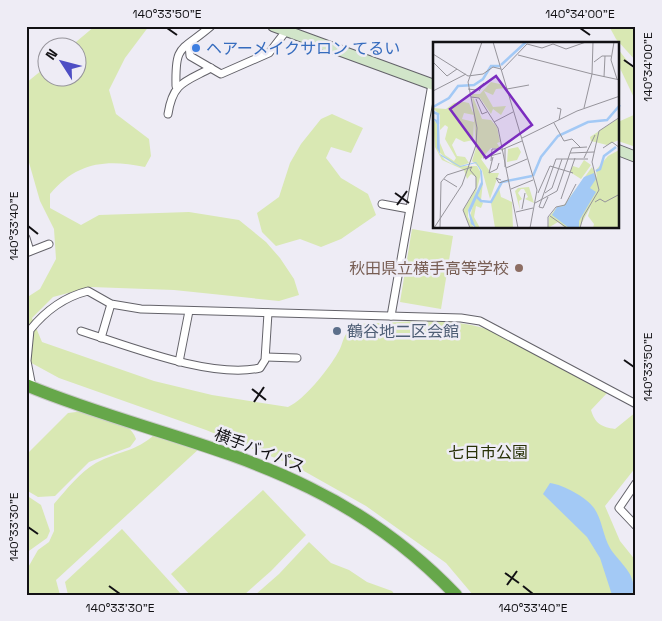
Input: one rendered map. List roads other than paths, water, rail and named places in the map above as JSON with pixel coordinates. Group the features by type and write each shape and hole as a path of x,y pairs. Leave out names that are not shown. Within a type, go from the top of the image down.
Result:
{"highway":[{"name":"横手バイパス","path":"29,386 243,459 309,487 342,504 404,546 456,595"}],"main road":[{"path":"273,26 433,85"},
{"path":"620,151 636,157"}],"street":[{"path":"168,114 176,86 176,57 182,47 189,44 211,26"},
{"path":"189,44 190,56 221,74 269,53 286,31"},
{"path":"176,86 211,68"},
{"path":"390,316 433,85"},
{"path":"382,204 409,210"},
{"path":"26,238 28,252 49,244"},
{"path":"29,386 27,361 30,330 58,302 73,294 88,291 111,304 141,309 461,318 480,321 636,404"},
{"path":"101,338 111,304"},
{"path":"179,362 189,311"},
{"path":"81,331 179,362 245,371 260,368 266,357 268,313"},
{"path":"266,357 297,358"},
{"path":"636,483 619,508 636,526"}],"water":[{"path":"550,483 574,492 594,508 610,548 633,581 632,595 612,595 600,558 587,537 543,494"}],"place":[{"name":"ヘアーメイクサロン てるい","path":"196,48"},
{"name":"秋田県立横手高等学校","path":"519,268"},
{"name":"鶴谷地二区会館","path":"337,331"}],"park label":[{"name":"七日市公園","path":"488,452"}]}
